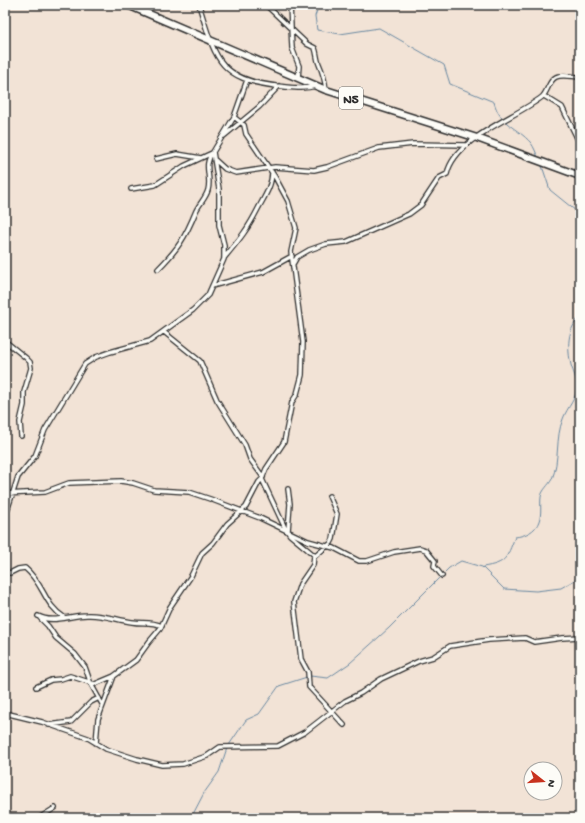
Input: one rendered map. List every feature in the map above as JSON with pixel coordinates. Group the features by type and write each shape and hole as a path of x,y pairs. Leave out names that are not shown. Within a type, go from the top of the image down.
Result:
{"highway":[{"name":"N5","path":"128,5 326,90 477,138 580,176"}],"street":[{"path":"199,5 208,40 224,67 247,80 256,83 306,89 316,86"},
{"path":"266,5 307,44 315,48 318,63 325,80 326,90"},
{"path":"290,5 292,48 299,66 298,78"},
{"path":"292,264 297,257 309,250 326,244 346,242 410,214 421,205 439,178 447,174 449,167 466,145 503,120 544,96 552,80 557,77 580,77"},
{"path":"158,269 183,241 196,210 207,194 210,179 207,165 208,159 234,117 247,80"},
{"path":"223,137 240,121 259,107 279,86"},
{"path":"544,96 562,107 580,144"},
{"path":"36,687 51,680 62,679 70,676 97,684 114,676 136,660 162,626 170,607 190,576 202,553 249,503 259,482 263,478 266,469 284,442 292,402 297,394 302,375 303,342 292,264 296,228 288,201 272,171 246,134 244,125 234,117"},
{"path":"213,159 225,169 236,173 269,167 314,170 327,167 379,148 413,144 466,145"},
{"path":"131,189 155,185 184,166 213,152"},
{"path":"213,152 219,189 219,225 224,245 224,258"},
{"path":"156,159 177,154 202,158"},
{"path":"5,516 18,477 35,456 45,430 85,364 96,357 110,352 150,341 194,310 208,295 224,258 246,232 256,215 270,184 272,171"},
{"path":"212,286 263,272 292,256"},
{"path":"164,332 200,361 216,393 217,400 245,445 250,459 263,478 288,532 314,555 313,565 296,593 294,602 294,613 301,659 308,672 309,687 344,725"},
{"path":"5,341 30,362 30,372 24,392 24,405 20,422 21,436"},
{"path":"5,494 45,492 69,483 121,481 138,484 154,490 194,493 242,511 288,532 326,546 359,561 367,561 383,557 394,552 420,548 426,550 434,561 434,566 442,576"},
{"path":"288,489 290,504 288,532"},
{"path":"314,558 333,539 337,514 330,496"},
{"path":"5,572 10,573 18,568 26,568 40,583 48,603 54,610 65,618"},
{"path":"102,704 90,682 85,667 75,654 56,638 48,626 38,616 53,620 98,615 114,620 134,623 151,622 162,626"},
{"path":"5,713 88,738 106,749 151,763 183,764 207,756 220,747 278,746 305,732 331,712 380,679 420,660 433,657 450,646 489,640 525,638 534,642 580,637"},
{"path":"96,743 98,719 102,704 114,676"},
{"path":"49,725 72,722 91,702 99,698"},
{"path":"39,818 55,808"}],"waterway":[{"path":"319,5 315,16 317,30 340,34 379,28 444,65 450,84 494,102 500,116 531,143 538,157"},
{"path":"542,166 550,190 576,211 580,212"},
{"path":"483,567 497,564 505,559 515,537 530,532 538,525 542,494 552,479 556,464 561,426 577,391 576,378 571,365 569,339 570,333 580,317"},
{"path":"310,676 328,678 350,663 389,628 449,568 461,561 482,567 504,589 536,591 561,588 580,577"},
{"path":"229,745 246,720 259,714 279,686 307,677"},
{"path":"191,818 204,793 219,772 227,748"},
{"path":"142,818 160,818"}]}
